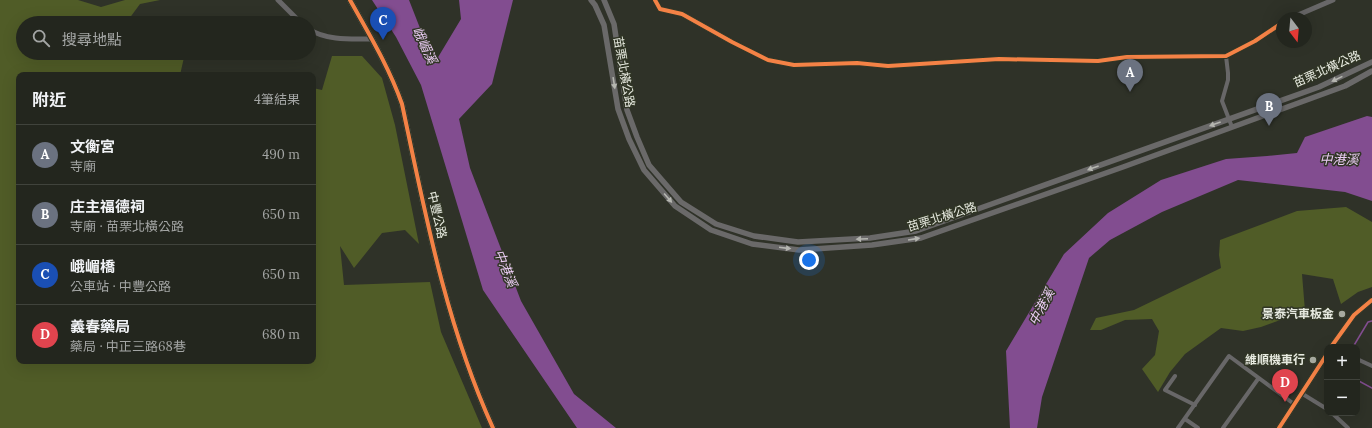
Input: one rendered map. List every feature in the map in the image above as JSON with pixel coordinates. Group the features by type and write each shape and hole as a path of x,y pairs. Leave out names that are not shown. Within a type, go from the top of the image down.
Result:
{"main road":[{"name":"中豐公路","path":"350,0 395,82 402,104 450,311 469,372 493,428"},
{"name":"中豐公路","path":"353,0 355,10"},
{"name":"苗栗北橫公路","path":"591,0 595,5 604,25 618,109 629,139 644,170 675,206 711,230 752,244 799,250 872,245 921,238 1346,86 1372,71"},
{"name":"苗栗北橫公路","path":"604,0 614,24 627,110 649,165 681,202 716,224 754,236 798,242 870,238 916,231 1320,87 1372,62"},
{"path":"1333,344 1354,315 1372,300"},
{"path":"1279,428 1324,358"}],"street":[{"path":"278,0 294,16"},
{"path":"595,5 604,0"},
{"path":"655,0 660,9 682,14 768,60 794,65 857,63 888,66 999,59 1098,61 1127,57 1226,56 1255,41 1276,27"},
{"path":"1305,12 1333,0"},
{"path":"316,32 331,37 372,39"},
{"path":"1226,56 1228,80 1222,101 1232,127"},
{"path":"1178,428 1229,356 1258,379 1294,404"},
{"path":"1360,360 1372,366"},
{"path":"1175,376 1165,390 1195,405"},
{"path":"1223,428 1258,379"},
{"path":"1301,393 1324,407"},
{"path":"1335,416 1348,428"},
{"path":"1185,419 1198,428"}],"green space":[{"path":"0,0 78,0 101,7 125,0 160,0 140,4 131,16 16,16 16,60 183,60 181,72 16,72 16,364 316,364 316,89 322,90 332,56 362,56 382,78 395,125 419,244 405,230 382,233 354,268 340,246 344,285 430,282 441,332 482,428 0,428"},
{"path":"1346,207 1372,222 1372,287 1358,292 1341,304 1333,279 1302,274 1305,311 1261,327 1243,331 1221,328 1185,354 1170,372 1158,392 1142,369 1155,355 1159,331 1152,319 1125,320 1101,330 1090,330 1096,318 1134,310 1221,268 1219,255 1220,240 1297,211"}],"water":[{"name":"中港溪","path":"372,0 409,0 434,64 461,19 459,0 513,0 492,84 459,119 470,168 521,301 574,394 616,428 577,428 483,290 421,85 396,37"},
{"name":"中港溪","path":"1367,116 1372,117 1372,201 1345,192 1238,180 1162,212 1110,240 1089,258 1042,397 1037,428 1010,428 1006,351 1064,254 1108,213 1161,180 1226,159 1297,153 1305,137"}],"waterway":[{"path":"1355,344 1368,322 1372,321"},
{"path":"1360,382 1372,388"}],"cycle path":[{"path":"350,0 385,64 402,104 438,268 462,349 493,428"},
{"path":"655,0 660,9 682,14 768,60 794,65 857,63 888,66 999,59 1098,61 1127,57 1226,56 1255,41 1276,27"},
{"path":"1333,344 1354,315 1372,300"},
{"path":"1279,428 1324,359"}],"place":[{"name":"峨嵋橋","path":"383,40"},
{"name":"文衡宮","path":"1130,92"},
{"name":"庄主福德祠","path":"1269,126"},
{"name":"景泰汽車板金","path":"1342,314"},
{"name":"維順機車行","path":"1313,360"},
{"name":"義春藥局","path":"1285,402"}],"water label":[{"name":"峨嵋溪","path":"425,45"}]}
